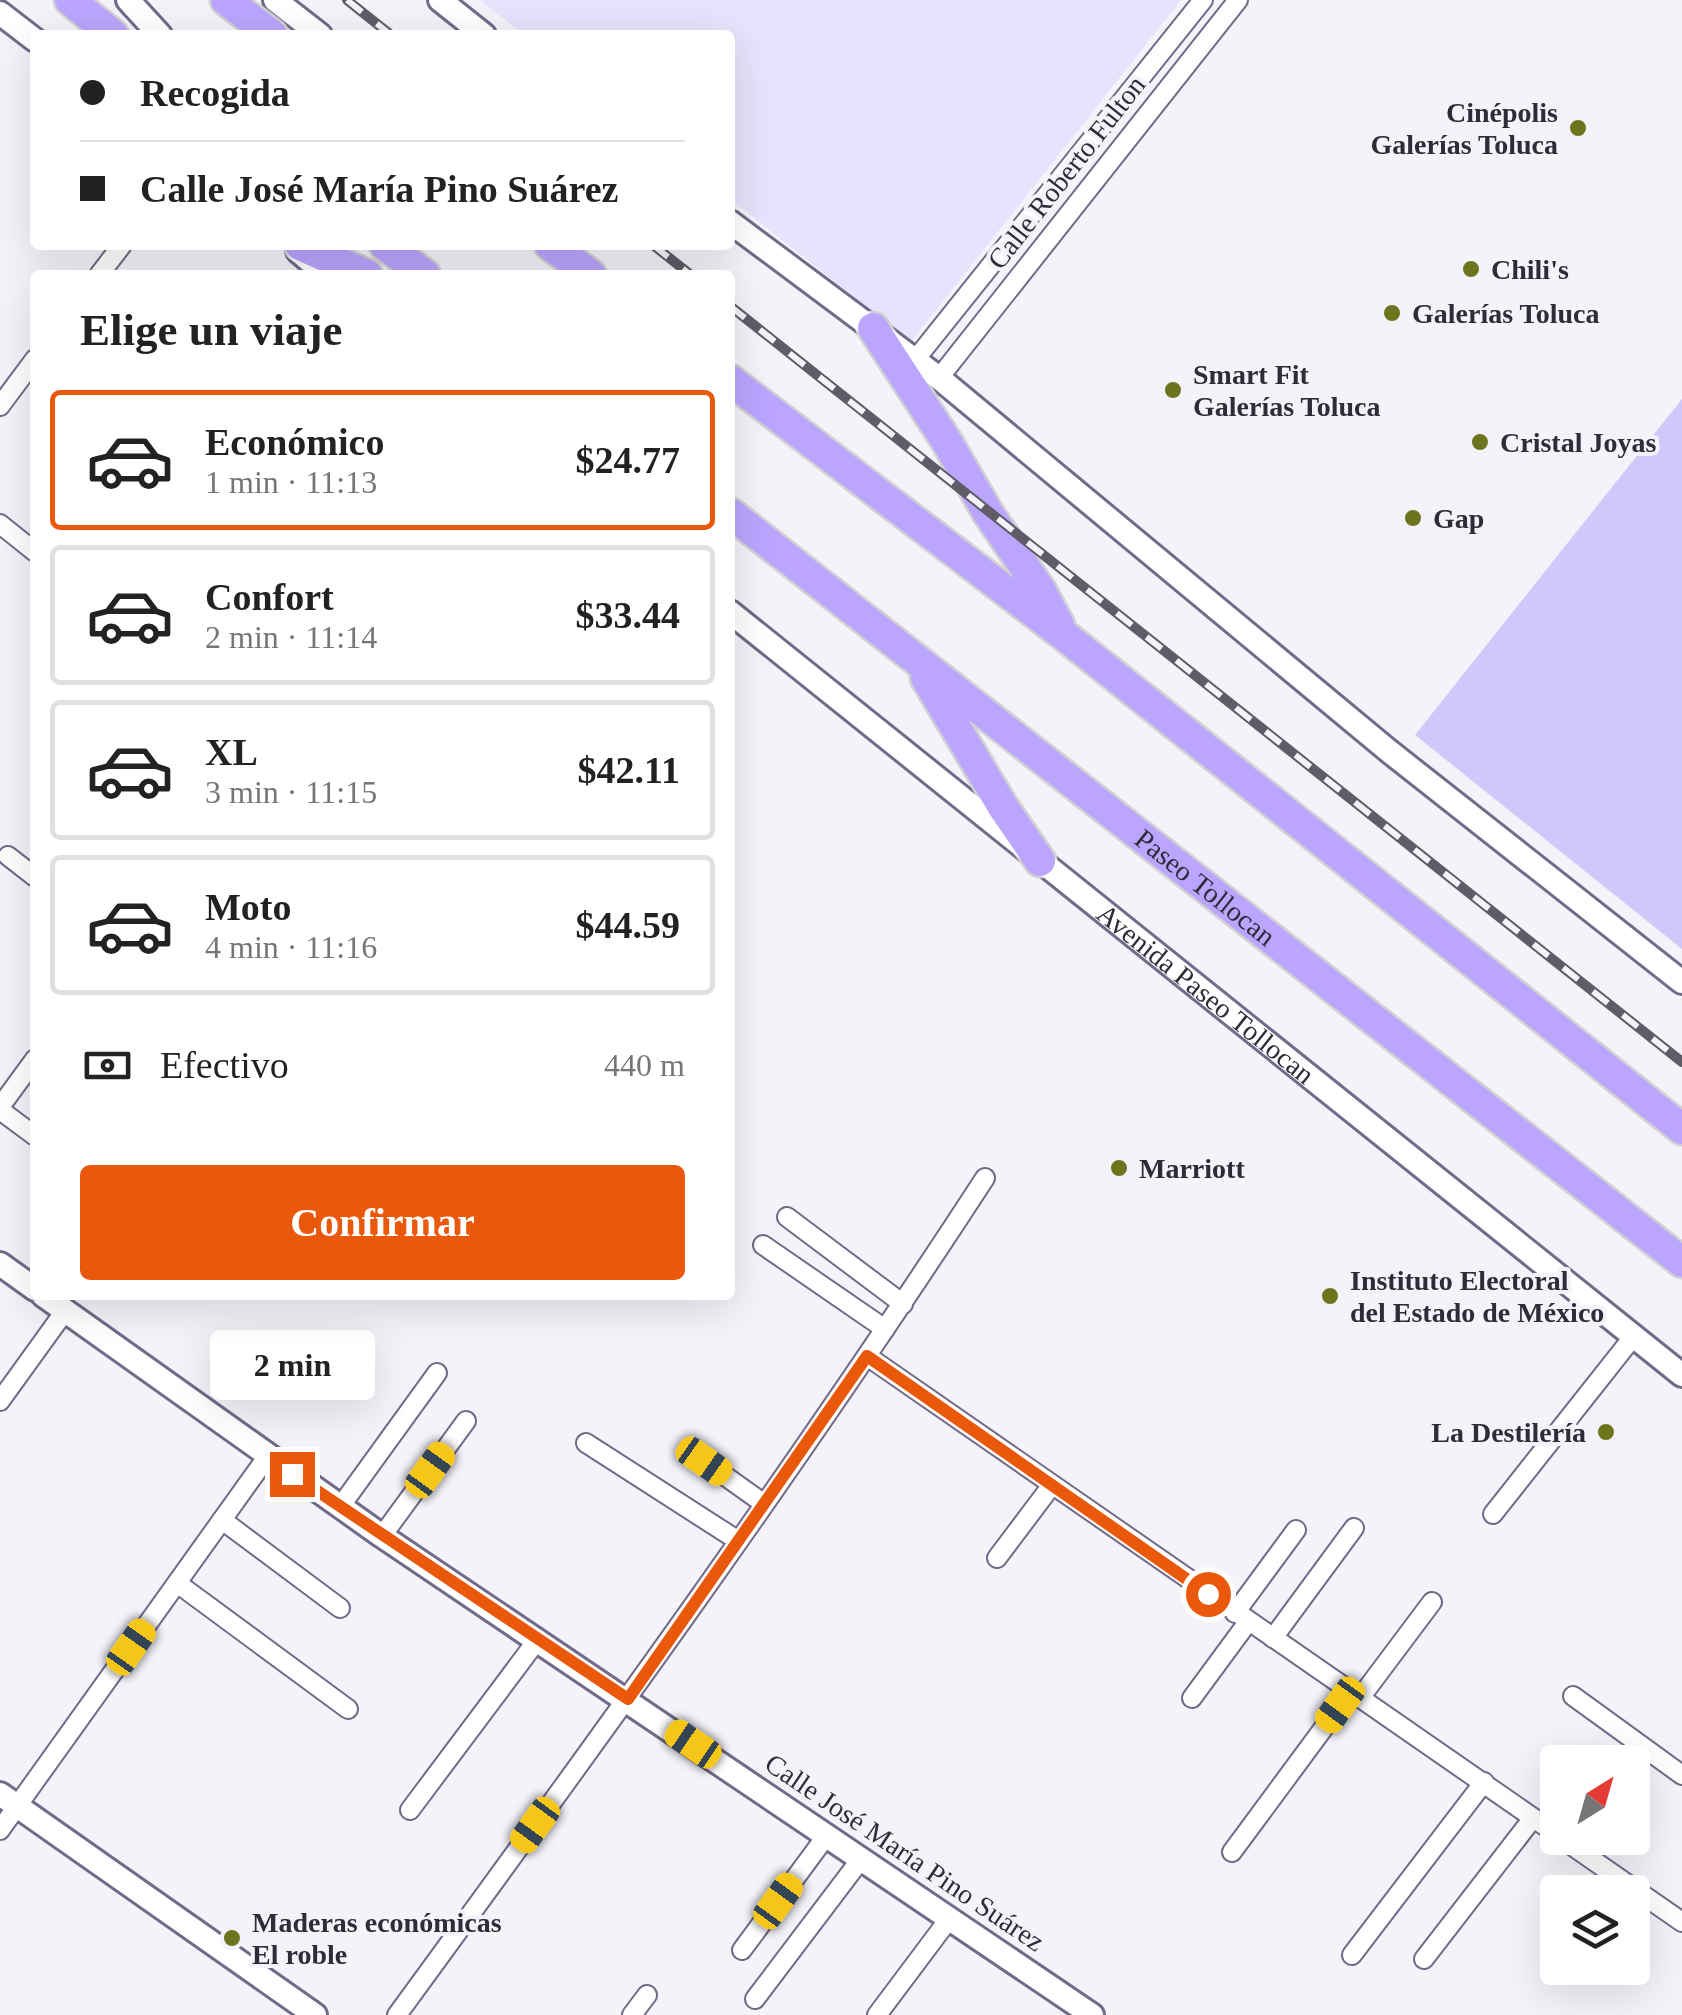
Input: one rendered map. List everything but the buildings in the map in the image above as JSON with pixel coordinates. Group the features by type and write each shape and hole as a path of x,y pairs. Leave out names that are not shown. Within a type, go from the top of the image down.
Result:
{"highway":[{"path":"70,0 107,30"},
{"path":"226,0 265,30"},
{"path":"311,250 356,270"},
{"path":"392,250 419,270"},
{"path":"557,250 587,270"},
{"path":"873,328 1041,591 1065,636"},
{"path":"735,384 1065,636 1682,1129"},
{"name":"Paseo Tollocan","path":"735,517 1671,1253"},
{"path":"914,658 1040,861"},
{"path":"1671,1253 1682,1288"}],"main road":[{"path":"128,0 155,30"},
{"path":"275,0 314,30"},
{"path":"440,0 478,30"},
{"path":"0,13 30,36"},
{"path":"735,226 939,378 1377,741 1682,982"},
{"path":"298,250 320,270"},
{"name":"Avenida Paseo Tollocan","path":"735,616 1682,1375"},
{"path":"0,1264 30,1285"},
{"name":"Calle José María Pino Suárez","path":"50,1300 382,1536 1091,2015"},
{"path":"8,1800 316,2015"}],"street":[{"name":"Calle Roberto Fulton","path":"915,360 1203,0"},
{"name":"Calle Roberto Fulton","path":"939,378 1238,0"},
{"path":"103,270 118,250"},
{"path":"0,406 30,367"},
{"path":"0,524 30,548"},
{"path":"8,856 30,873"},
{"path":"30,1066 0,1108 30,1132"},
{"path":"397,2015 628,1699 904,1304 985,1178"},
{"path":"787,1217 904,1304"},
{"path":"763,1245 885,1329"},
{"path":"0,1400 66,1311"},
{"path":"1493,1514 1633,1337"},
{"path":"867,1356 1540,1823"},
{"path":"340,1507 437,1373"},
{"path":"382,1536 466,1420"},
{"path":"586,1442 737,1540"},
{"path":"0,1830 8,1800 268,1457"},
{"path":"704,1461 763,1502"},
{"path":"997,1558 1052,1485"},
{"path":"222,1520 340,1608"},
{"path":"1273,1638 1354,1528"},
{"path":"1192,1698 1296,1530"},
{"path":"176,1583 348,1709"},
{"path":"1232,1852 1432,1602"},
{"path":"410,1810 538,1639"},
{"path":"1573,1696 1682,1775"},
{"path":"1352,1955 1484,1782"},
{"path":"1424,1960 1533,1818"},
{"path":"742,1950 826,1835"},
{"path":"1586,1855 1682,1922"},
{"path":"755,1998 861,1859"},
{"path":"877,2015 949,1919"},
{"path":"632,2015 647,1995"}],"shaded area":[{"path":"480,0 1181,0 911,342 735,203 735,30 518,30"},
{"path":"1682,399 1682,949 1415,735"}],"railway":[{"path":"347,0 385,30"},
{"path":"659,250 685,270"},
{"path":"735,310 1682,1062"}],"place":[{"name":"Cinépolis Galerías Toluca","path":"1578,128"},
{"name":"Chili's","path":"1471,269"},
{"name":"Galerías Toluca","path":"1392,313"},
{"name":"Smart Fit Galerías Toluca","path":"1173,390"},
{"name":"Cristal Joyas","path":"1480,442"},
{"name":"Gap","path":"1413,518"},
{"name":"Marriott","path":"1119,1168"},
{"name":"Instituto Electoral del Estado de México","path":"1330,1296"},
{"name":"La Destilería","path":"1606,1432"},
{"name":"Maderas económicas El roble","path":"232,1938"}],"route":[{"path":"292,1474 628,1699 867,1356 1208,1594"}]}
